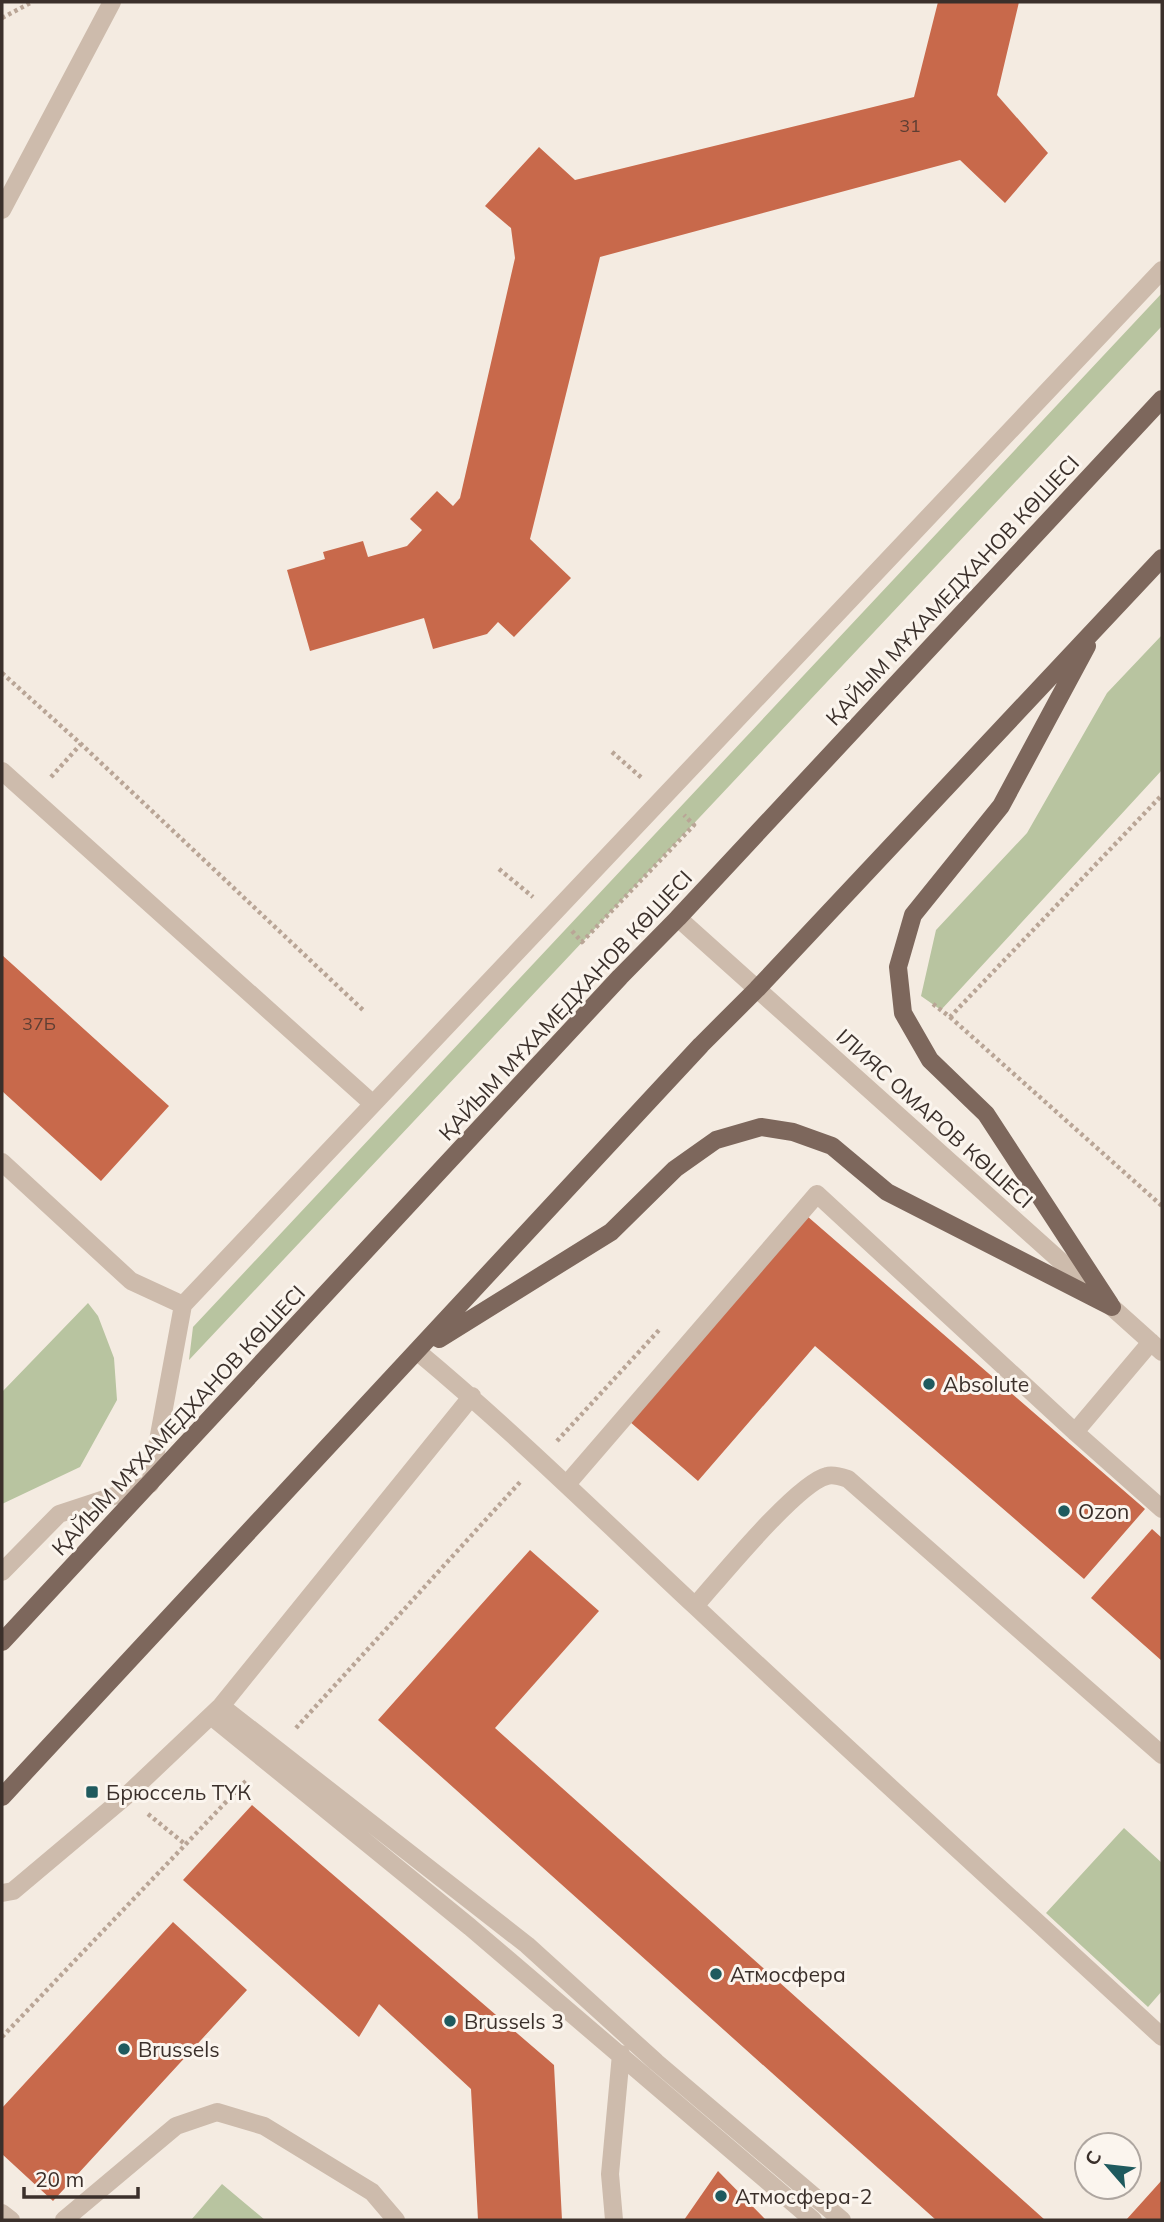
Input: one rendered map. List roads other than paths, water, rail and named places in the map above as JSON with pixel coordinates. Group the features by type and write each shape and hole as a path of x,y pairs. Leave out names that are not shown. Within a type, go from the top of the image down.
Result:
{"main road":[{"name":"ҚАЙЫМ МҰХАМЕДХАНОВ КӨШЕСІ","path":"2,1643 620,976 678,918 1162,399"},
{"path":"2,1797 701,1045 757,989 1162,558"},
{"path":"1099,624 1001,806 914,915 898,967 903,1013 930,1060 986,1114 1112,1307"},
{"path":"418,1352 611,1232 675,1169 716,1140 761,1127 793,1132 832,1146 887,1192 1112,1307"}],"street":[{"path":"2,210 112,2"},
{"path":"2,1572 59,1514 150,1484 183,1305 1162,270"},
{"path":"2,771 373,1104"},
{"name":"ІЛИЯС ОМАРОВ КӨШЕСІ","path":"678,918 1157,1347"},
{"path":"2,1162 131,1282 183,1305"},
{"path":"567,1484 817,1194 1074,1432 1162,1509"},
{"path":"1074,1432 1157,1347"},
{"path":"418,1352 541,1460 695,1606 1162,2037"},
{"path":"2,1893 13,1891 126,1796 216,1711 471,1396"},
{"path":"695,1606 781,1510 811,1482 829,1475 848,1479 1162,1755"},
{"path":"216,1711 527,1945 656,2062 842,2220"},
{"path":"271,1755 813,2220"},
{"path":"614,2220 610,2175 621,2054"},
{"path":"64,2220 176,2126 218,2112 264,2126 372,2192 396,2220"},
{"path":"2,2213 11,2220"}],"place":[{"name":"Absolute","path":"929,1384"},
{"name":"Ozon","path":"1064,1511"},
{"name":"Брюссель ТҮК","path":"92,1792"},
{"name":"Атмосфера","path":"716,1974"},
{"name":"Brussels 3","path":"450,2021"},
{"name":"Brussels","path":"124,2049"},
{"name":"Атмосфера-2","path":"721,2196"}]}
